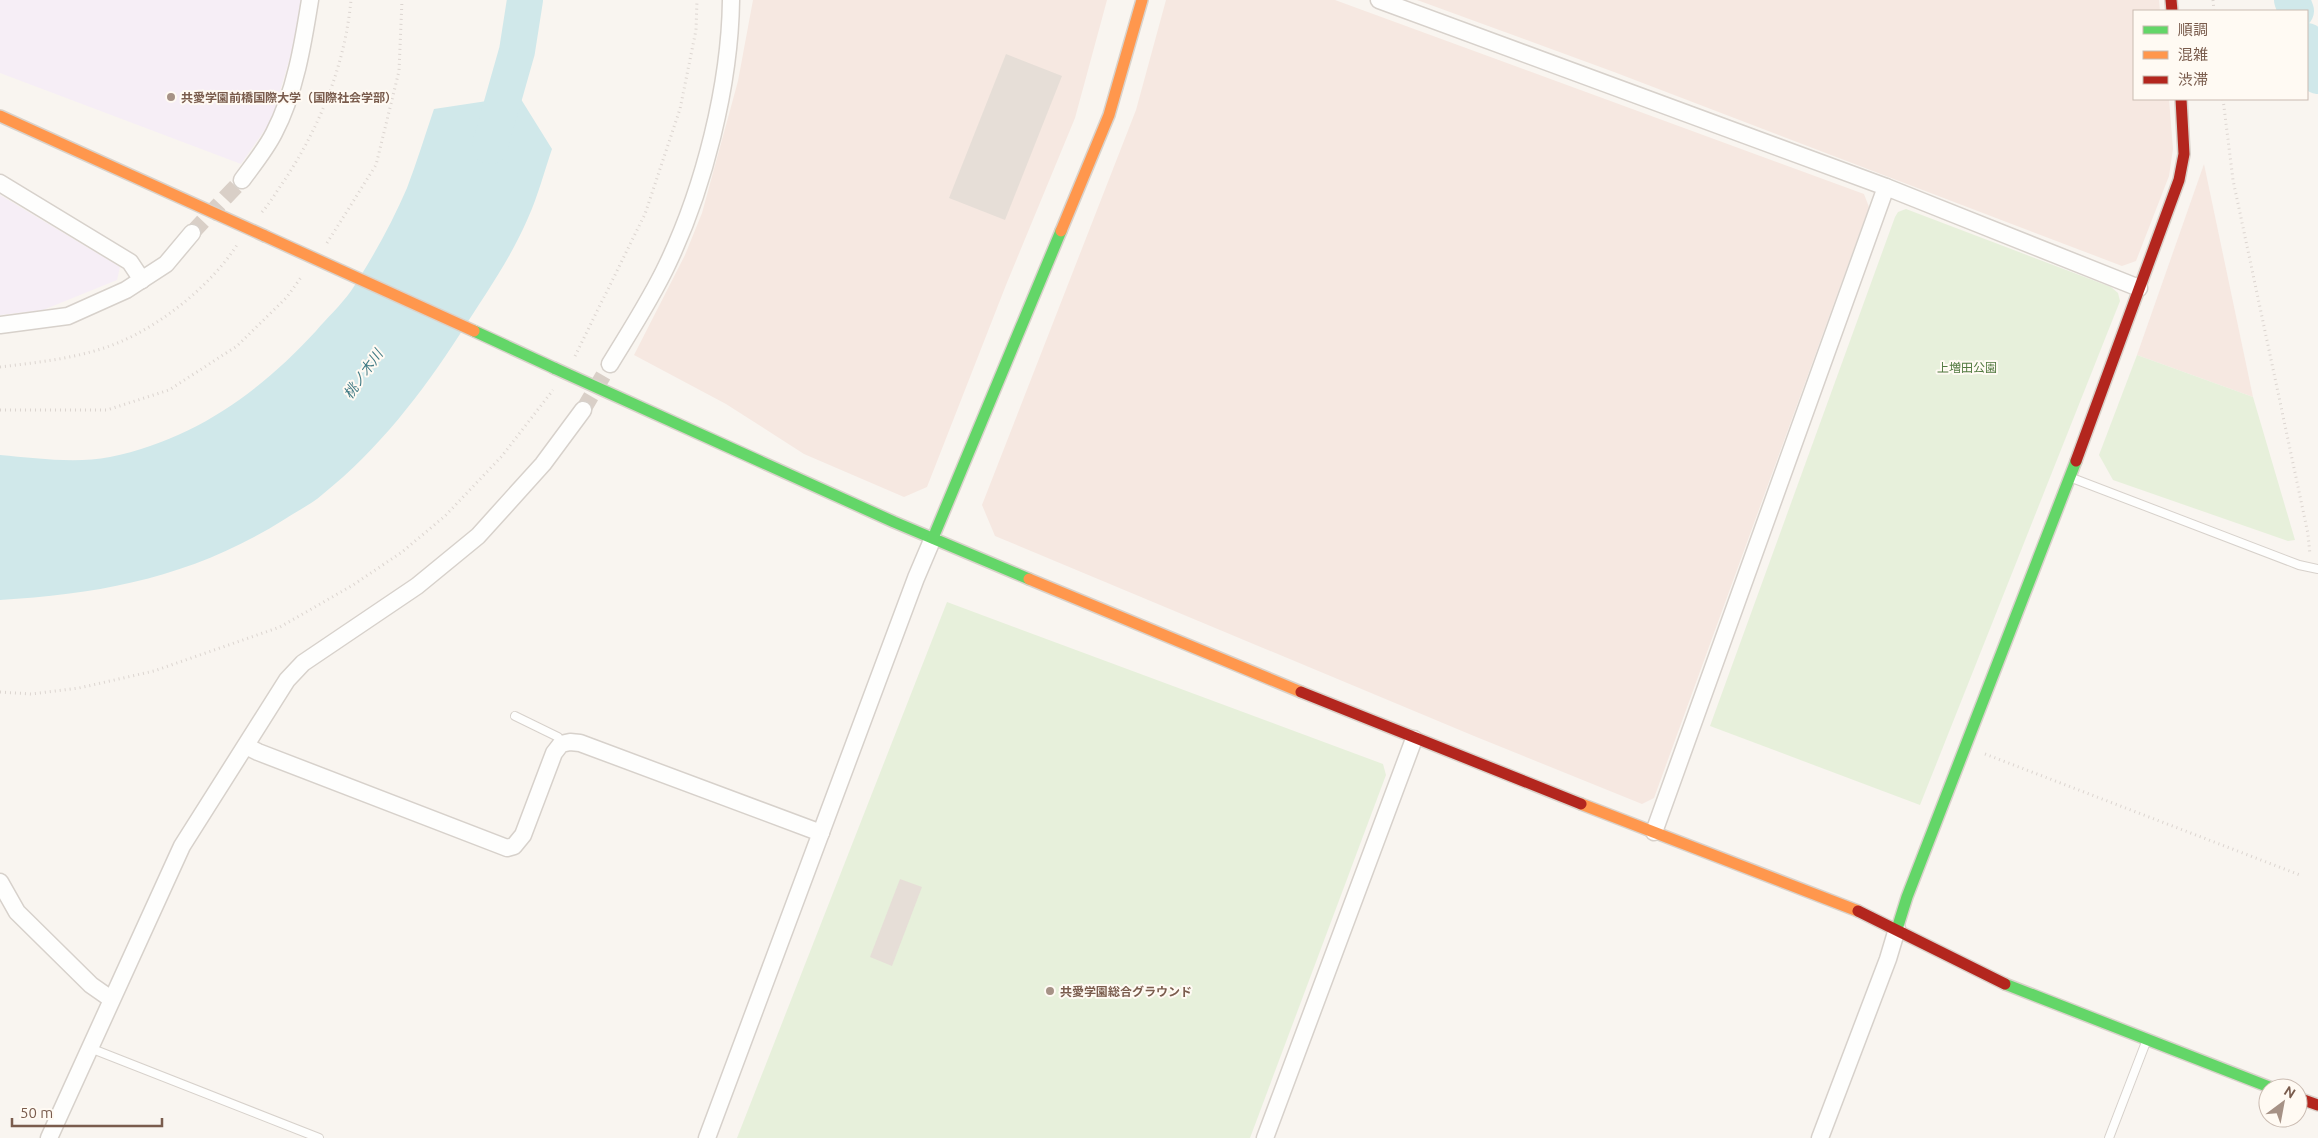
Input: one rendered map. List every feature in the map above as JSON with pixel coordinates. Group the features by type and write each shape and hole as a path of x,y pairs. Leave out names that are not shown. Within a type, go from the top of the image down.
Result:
{"street":[{"path":"242,180 274,133 285,106 303,42 310,0"},
{"path":"610,364 668,264 692,203 722,93 729,45 731,0"},
{"path":"707,1138 916,578 1108,115 1142,0"},
{"path":"1378,0 1886,186 2139,288"},
{"path":"1820,1138 1966,746 2070,477 2179,180 2184,154 2181,100"},
{"path":"0,116 933,538 1414,739 1871,916 2018,990 2258,1083"},
{"path":"0,183 130,262 142,280"},
{"path":"1654,832 1886,186"},
{"path":"0,325 68,316 126,290 166,264 192,233"},
{"path":"49,1138 182,846 281,688 303,663 417,586 478,536 543,464 583,410"},
{"path":"1265,1138 1414,739"},
{"path":"246,746 507,848 514,846 523,835 549,764 562,744 570,742 580,743 821,833"},
{"path":"0,882 17,912 91,985 111,999"}],"lane":[{"path":"2070,477 2314,569"},
{"path":"515,716 558,737 562,744"},
{"path":"2109,1138 2147,1041"},
{"path":"90,1048 319,1138"}],"path":[{"path":"0,368 81,354 120,342 152,324 196,294 229,257 247,228 265,208 298,160 319,121 337,74 349,23 351,0"},
{"path":"324,246 376,165 399,71 402,0"},
{"path":"2224,100 2233,180 2314,569"},
{"path":"0,410 107,410 169,390 237,346 287,297 303,275"},
{"path":"0,692 31,694 79,688 154,671 280,627"},
{"path":"1966,746 2300,875"}],"shaded area":[{"name":"共愛学園前橋国際大学（国際社会学部）","path":"0,0 301,0 295,41 271,121 241,164 0,73"},
{"path":"753,0 1107,0 1075,118 1006,285 927,487 904,497 804,454 726,404 634,355 685,255 702,213 738,81"},
{"path":"1166,0 1335,0 1864,194 1869,207 1654,798 1642,804 995,536 982,505 1136,110"},
{"path":"1417,0 2159,0 2160,10 2133,10 2133,100 2169,100 2173,149 2169,176 2136,261 2122,266 1614,72"},
{"path":"2204,164 2253,397 2137,355"},
{"path":"0,195 120,267 117,280 43,310 0,315"}],"green space":[{"name":"上増田公園","path":"1906,209 2111,287 2118,293 2120,301 1920,805 1710,726 1895,217 1898,212"},
{"path":"2137,355 2253,397 2295,540 2288,541 2113,480 2099,455"},
{"name":"共愛学園総合グラウンド","path":"947,602 1383,764 1386,775 1250,1138 737,1138"}],"water":[{"path":"519,96 552,149 528,218 505,263 430,378 398,420 362,459 319,498 251,539 217,555 148,579 112,587 76,593 0,600 0,455 69,460 110,457 169,439 197,426 248,394 294,354 351,291 381,241 401,201 411,178 434,109"}],"building":[{"path":"1006,54 1062,76 1005,220 949,198"},
{"path":"900,879 922,887 892,966 870,957"}],"waterway":[{"name":"桃ノ木川","path":"490,146 517,51 525,0"},
{"path":"2292,0 2296,10"},
{"path":"2308,44 2318,76"}],"tunnel":[{"path":"192,233 242,180"},
{"path":"583,410 610,364"}],"traffic: fast":[{"path":"933,538 1061,231"},
{"path":"474,331 554,368"},
{"path":"554,368 894,522 1029,579"},
{"path":"1897,929 1907,897 2076,461"},
{"path":"2005,984 2258,1083"}],"traffic: slow":[{"path":"1061,231 1109,115 1142,0"},
{"path":"0,116 265,236"},
{"path":"265,236 474,331"},
{"path":"1029,579 1301,692"},
{"path":"1581,804 1858,911"}],"traffic: jam":[{"path":"2171,0 2172,10"},
{"path":"2076,461 2179,180 2184,154 2181,100"},
{"path":"1301,692 1581,804"},
{"path":"1858,911 2005,984"},
{"path":"2308,1102 2318,1105"}],"place":[{"name":"共愛学園前橋国際大学（国際社会学部）","path":"171,97"},
{"name":"共愛学園総合グラウンド","path":"1050,991"}]}
